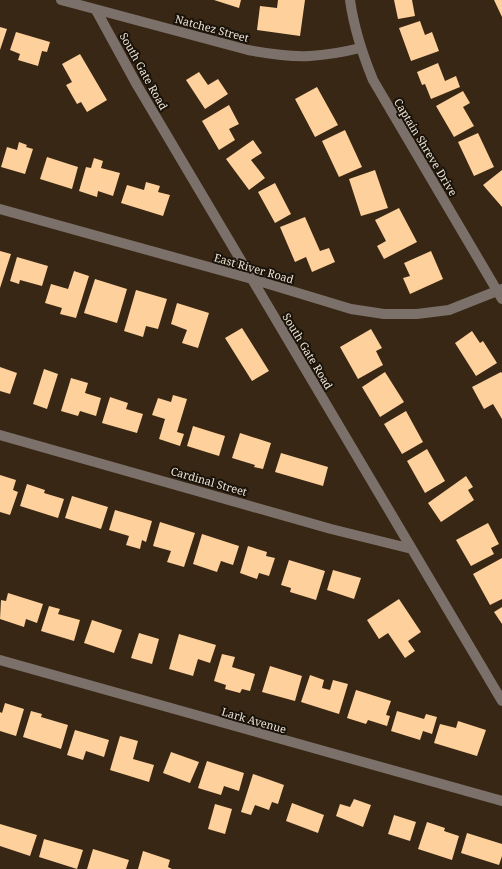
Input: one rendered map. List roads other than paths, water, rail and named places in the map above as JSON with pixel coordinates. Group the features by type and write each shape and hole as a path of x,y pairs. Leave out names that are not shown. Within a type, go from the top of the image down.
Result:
{"street":[{"name":"Natchez Street","path":"61,0 248,50 274,55 316,56 360,48"},
{"name":"Captain Shreve Drive","path":"350,0 355,31 373,80 500,293"},
{"name":"South Gate Road","path":"96,10 137,84 502,702"},
{"name":"East River Road","path":"0,209 252,279 351,309 384,314 417,314 449,310 500,293"},
{"name":"Cardinal Street","path":"0,435 331,529 412,549"},
{"name":"Lark Avenue","path":"0,660 502,800"}]}
